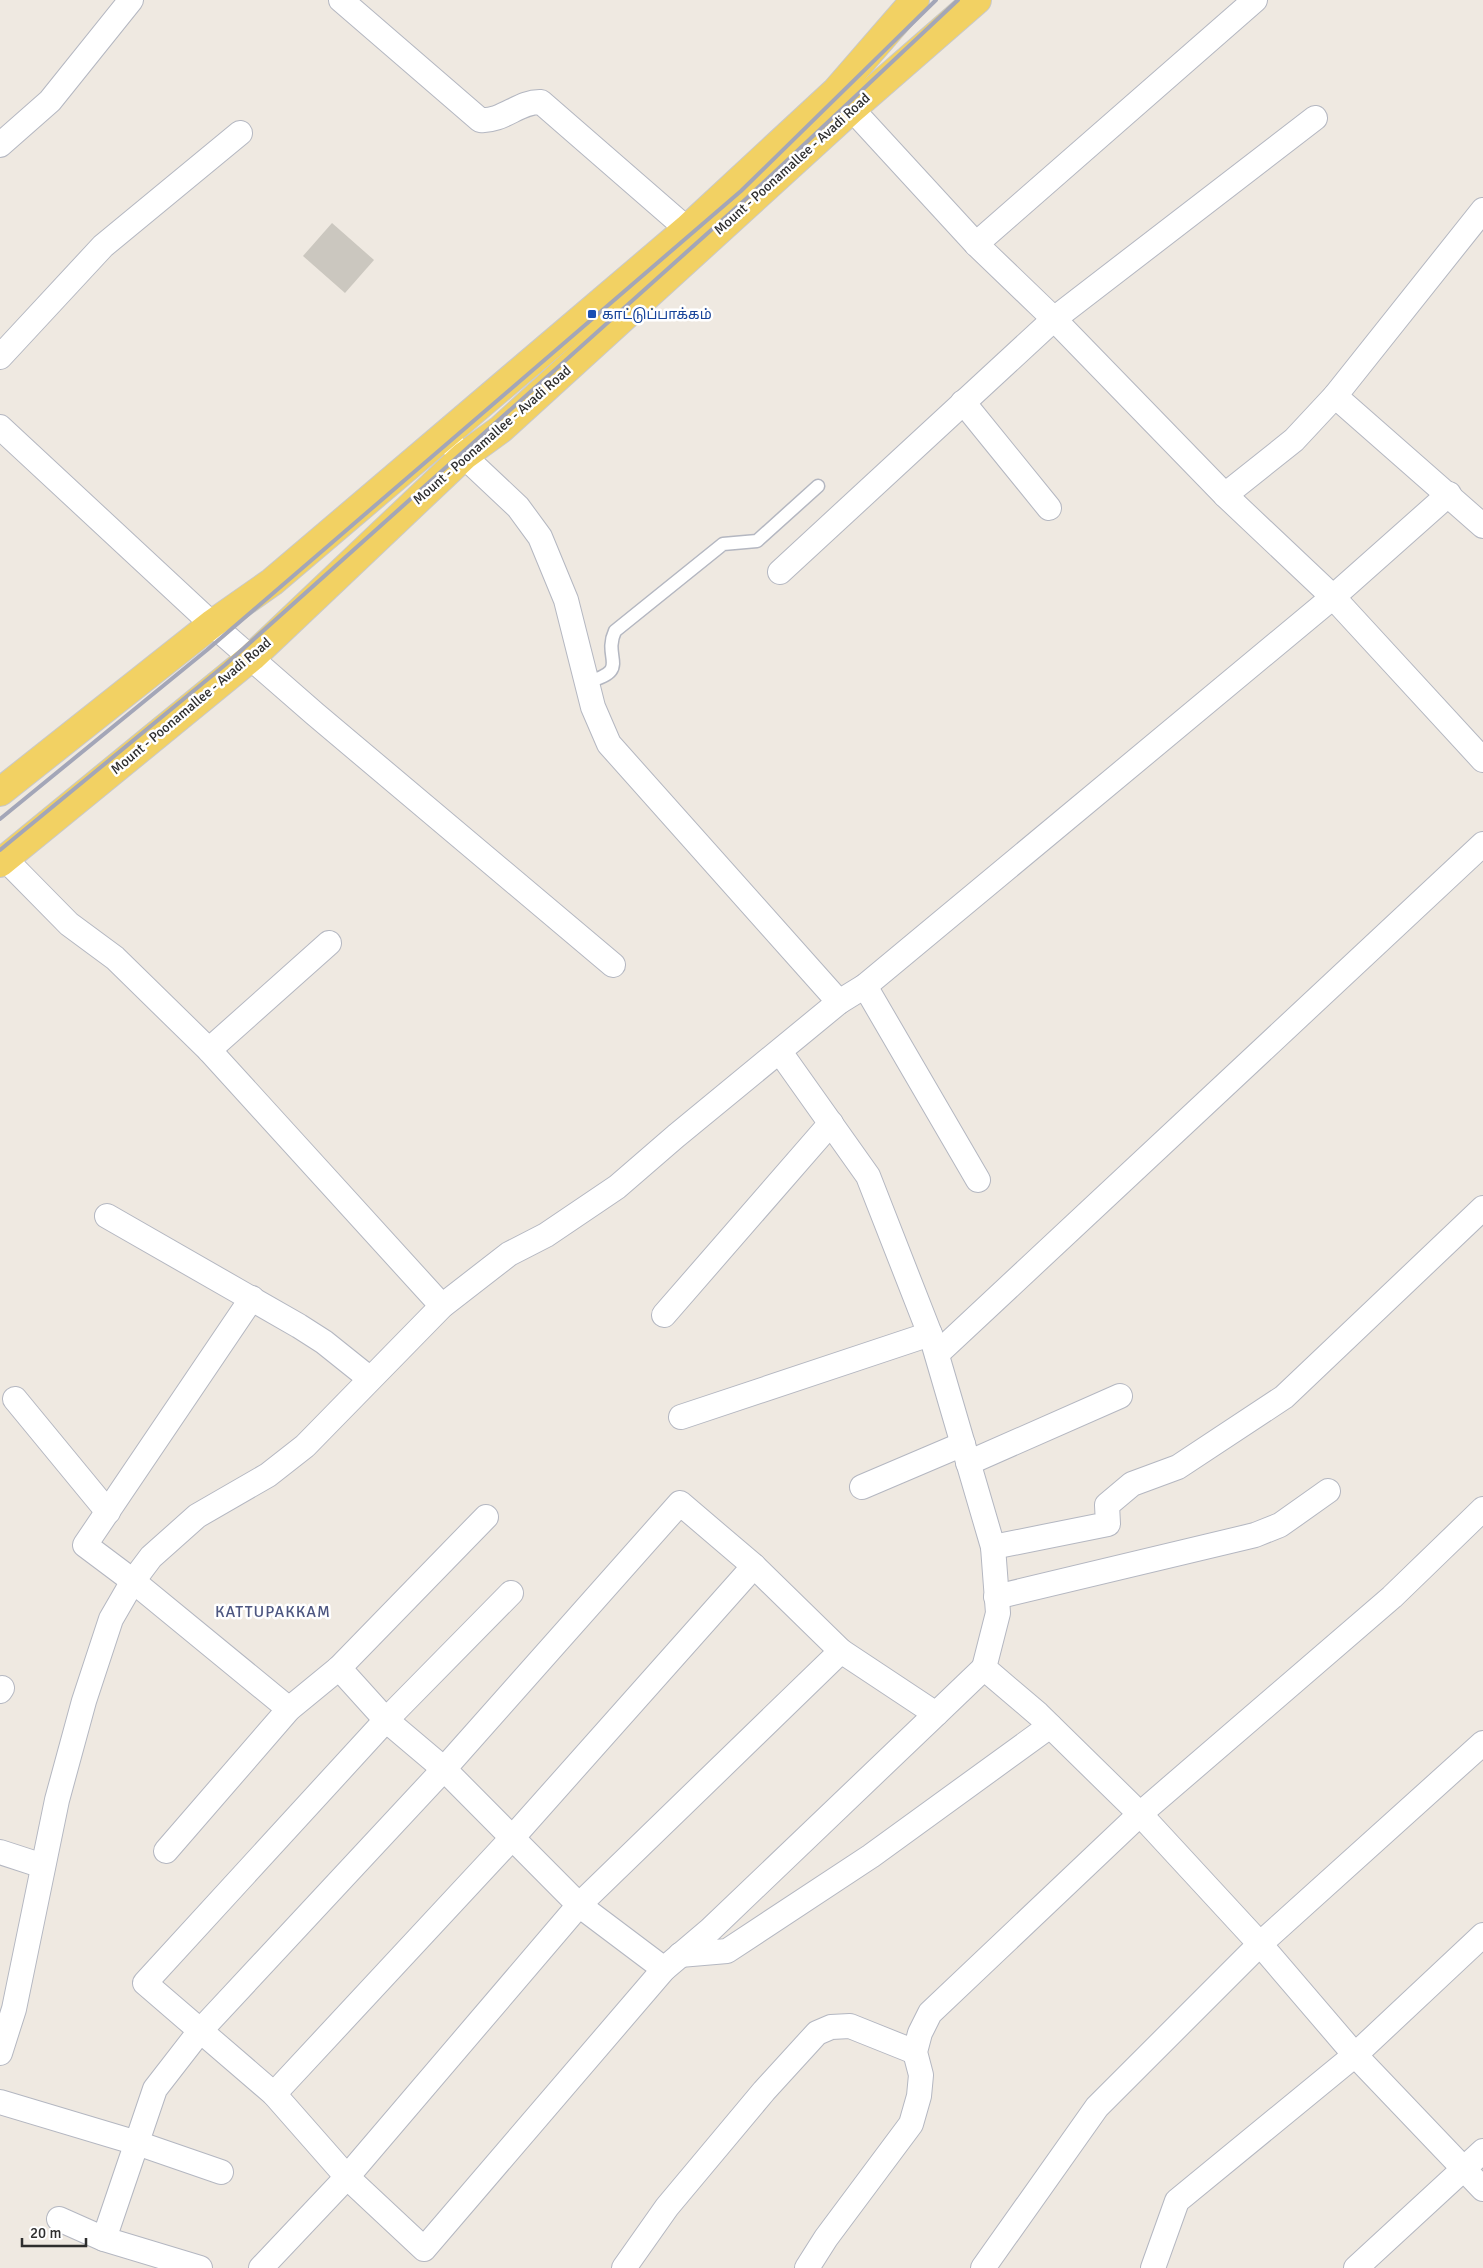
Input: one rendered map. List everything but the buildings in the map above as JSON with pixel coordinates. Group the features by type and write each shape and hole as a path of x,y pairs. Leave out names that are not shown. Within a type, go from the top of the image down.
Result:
{"main road":[{"name":"Mount - Poonamallee - Avadi Road","path":"2,861 252,657 464,456 502,430 844,100 915,0"},
{"name":"Mount - Poonamallee - Avadi Road","path":"0,792 212,624 272,582 688,229 844,100 978,0"}],"street":[{"path":"0,145 50,101 131,0"},
{"path":"341,0 480,120 490,121 531,102 541,102 688,229"},
{"path":"976,244 1255,0"},
{"path":"844,100 976,244 1054,319 1225,495 1333,597 1483,760"},
{"path":"780,572 1054,319 1315,118"},
{"path":"0,357 103,246 240,132"},
{"path":"1225,495 1294,440 1335,396 1483,210"},
{"path":"1335,396 1449,494 1483,526"},
{"path":"962,402 1049,508"},
{"path":"0,427 212,624 315,714 613,965"},
{"path":"442,437 518,507 540,537 566,600 592,707 609,744 839,1002"},
{"path":"0,2053 7,2006 43,1866 57,1800 84,1701 111,1619 133,1581 151,1557 197,1516 268,1475 305,1446 369,1378 442,1306 509,1254 546,1235 617,1187 839,1002 865,986 1333,597 1449,494"},
{"path":"681,1417 934,1344 1483,844"},
{"path":"2,861 69,924 115,958 209,1050 442,1306"},
{"path":"209,1050 330,943"},
{"path":"865,986 978,1180"},
{"path":"511,1592 386,1720 144,1983 274,2094 347,2177 424,2249 672,1962 710,1930 984,1668 998,1614 992,1547 934,1344 868,1176 780,1052"},
{"path":"664,1315 831,1123"},
{"path":"992,1547 1108,1524 1106,1505 1132,1484 1178,1467 1284,1397 1483,1208"},
{"path":"108,1216 252,1298 324,1342 369,1378"},
{"path":"252,1298 85,1545 133,1581 289,1710"},
{"path":"862,1487 966,1453 1120,1396"},
{"path":"15,1399 108,1512"},
{"path":"996,1597 1255,1535 1280,1525 1328,1491"},
{"path":"104,2239 155,2089 200,2031 444,1769 680,1503 754,1566 841,1651 936,1714"},
{"path":"807,2268 826,2238 911,2124 919,2096 921,2076 915,2052 920,2033 930,2013 1140,1814 1392,1597 1483,1509"},
{"path":"166,1851 289,1710 339,1668 486,1517"},
{"path":"274,2094 513,1837 754,1566"},
{"path":"261,2268 347,2177 579,1905 841,1651"},
{"path":"339,1668 386,1720 444,1769 579,1905 672,1962 727,1951 871,1856 1050,1726"},
{"path":"984,1668 1050,1726 1140,1814 1260,1944 1356,2055 1483,2189"},
{"path":"983,2268 1098,2107 1260,1944 1483,1743"},
{"path":"0,1852 43,1866"},
{"path":"1153,2268 1176,2201 1356,2055 1483,1935"},
{"path":"624,2268 667,2207 764,2091 817,2033 831,2027 850,2026 915,2052"},
{"path":"0,2102 137,2143 221,2172"},
{"path":"1356,2268 1483,2151"},
{"path":"58,2219 104,2239 200,2268"}],"lane":[{"path":"587,682 608,674 613,668 613,656 610,647 615,631 724,544 756,541 818,486"}],"railway":[{"path":"0,819 207,650 741,191 936,0"},
{"path":"0,850 225,665 747,198 958,0"}],"place":[{"name":"காட்டுப்பாக்கம்","path":"592,314"}],"district":[{"name":"KATTUPAKKAM","path":"273,1612"}]}
